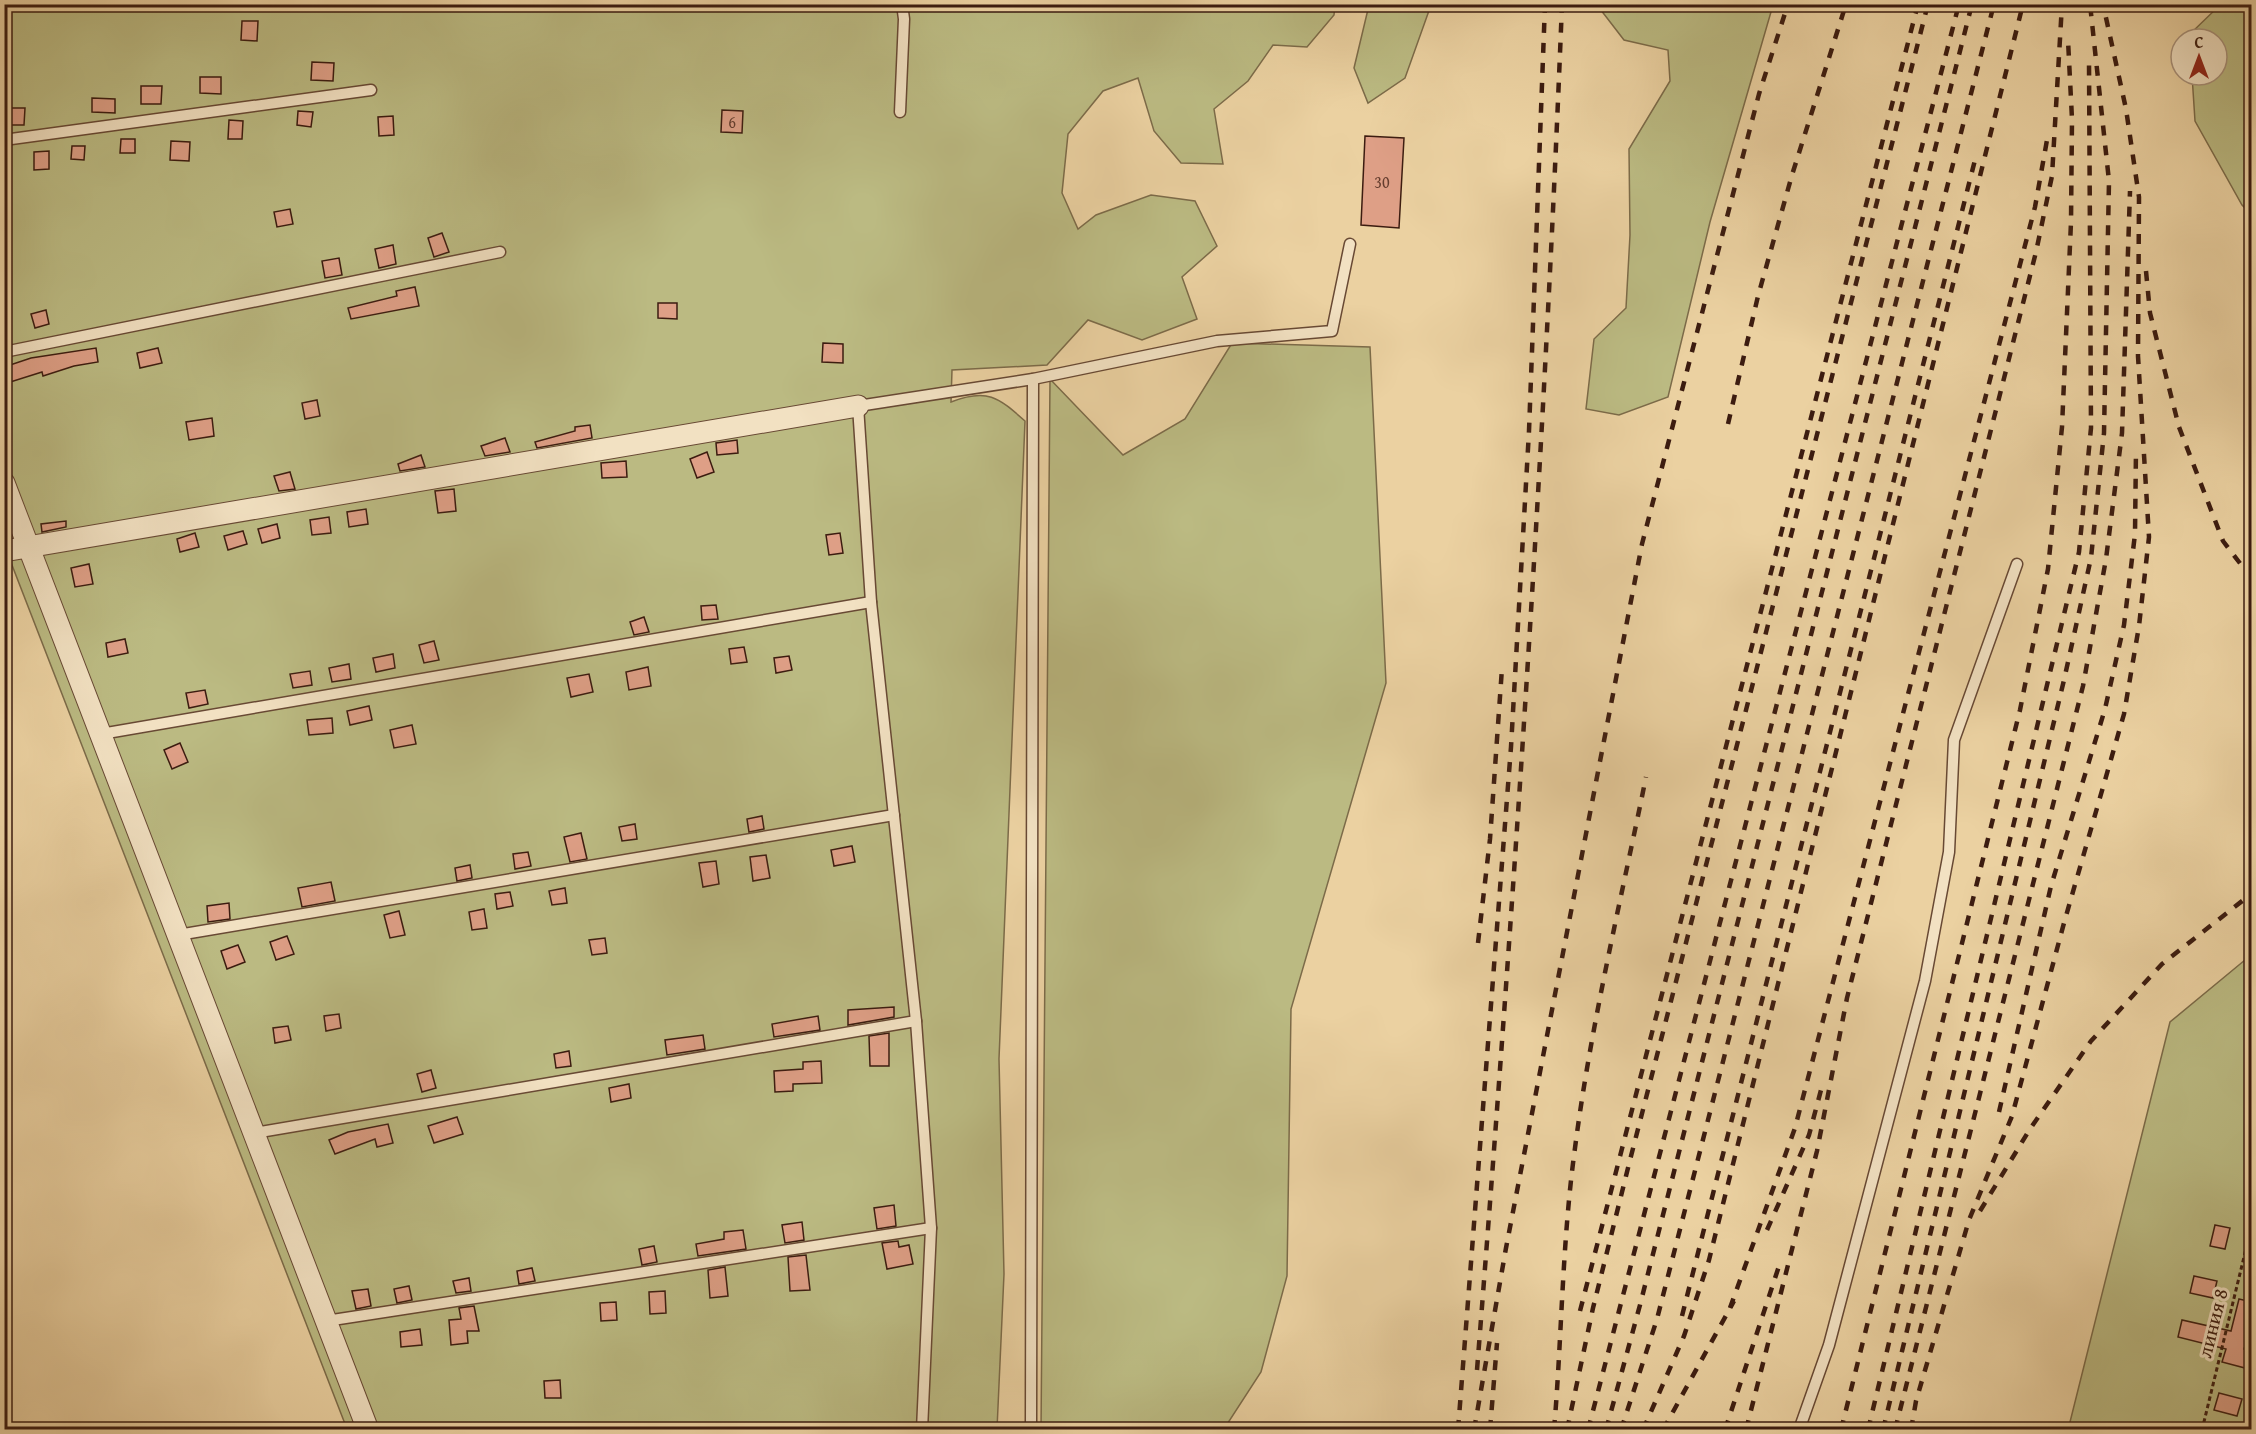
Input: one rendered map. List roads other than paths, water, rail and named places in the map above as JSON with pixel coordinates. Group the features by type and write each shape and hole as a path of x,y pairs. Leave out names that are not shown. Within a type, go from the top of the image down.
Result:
{"street":[{"path":"4,551 858,406"},
{"path":"4,483 368,1430"}],"lane":[{"path":"900,112 904,19 902,4"},
{"path":"4,140 371,90"},
{"path":"922,1430 931,1228 916,1021 871,602 858,406 1032,379 1217,341 1332,331 1350,244"},
{"path":"4,352 500,252"},
{"path":"1031,1430 1032,379"},
{"path":"1799,1430 1829,1345 1925,981 1949,852 1954,740 2017,564"},
{"path":"101,734 871,602"},
{"path":"178,935 894,815"},
{"path":"254,1133 916,1021"},
{"path":"326,1321 931,1228"}],"railway":[{"path":"1458,1430 1511,747 1529,431 1545,4"},
{"path":"1477,1370 1503,1029 1537,517 1562,4"},
{"path":"1474,1430 1506,1248 1642,544 1759,94 1788,4"},
{"path":"1728,424 1758,296 1792,175 1846,4"},
{"path":"1580,1311 1918,4"},
{"path":"1567,1430 1593,1308 1630,1160 1928,4"},
{"path":"1588,1430 1959,4"},
{"path":"1606,1430 1640,1305 1972,4"},
{"path":"1621,1430 1657,1319 1994,4"},
{"path":"1643,1430 1684,1336 1709,1260 2023,4"},
{"path":"1746,1430 1817,1151 1847,998 2036,252 2052,176 2062,4"},
{"path":"1883,1430 2064,680 2091,558 2104,433 2109,181 2090,4"},
{"path":"1911,1430 1916,1401 1969,1220 2012,1116 2124,714 2139,626 2149,537 2138,356 2139,197 2126,109 2103,4"},
{"path":"1841,1430 2020,710 2048,569 2062,427 2071,222 2072,119 2068,40"},
{"path":"1868,1430 2079,552 2091,428 2089,61"},
{"path":"1730,1308 1795,1128 2035,207 2047,140"},
{"path":"1682,1316 1976,156"},
{"path":"1895,1430 2083,686 2106,559 2122,433 2130,191"},
{"path":"2146,271 2150,313 2179,427 2223,541 2252,579"},
{"path":"1999,1112 2051,886 2105,709 2124,625 2135,534 2136,449"},
{"path":"1478,943 1490,839 1502,668"},
{"path":"1554,1430 1567,1218 1575,1148 1598,1009 1646,777"},
{"path":"1980,1211 2030,1129 2091,1041 2162,964 2252,895"},
{"path":"1767,1230 1809,1135 1821,1090"},
{"path":"1725,1430 1780,1263"},
{"path":"1663,1430 1734,1301"},
{"path":"1490,1430 1497,1343"}]}
